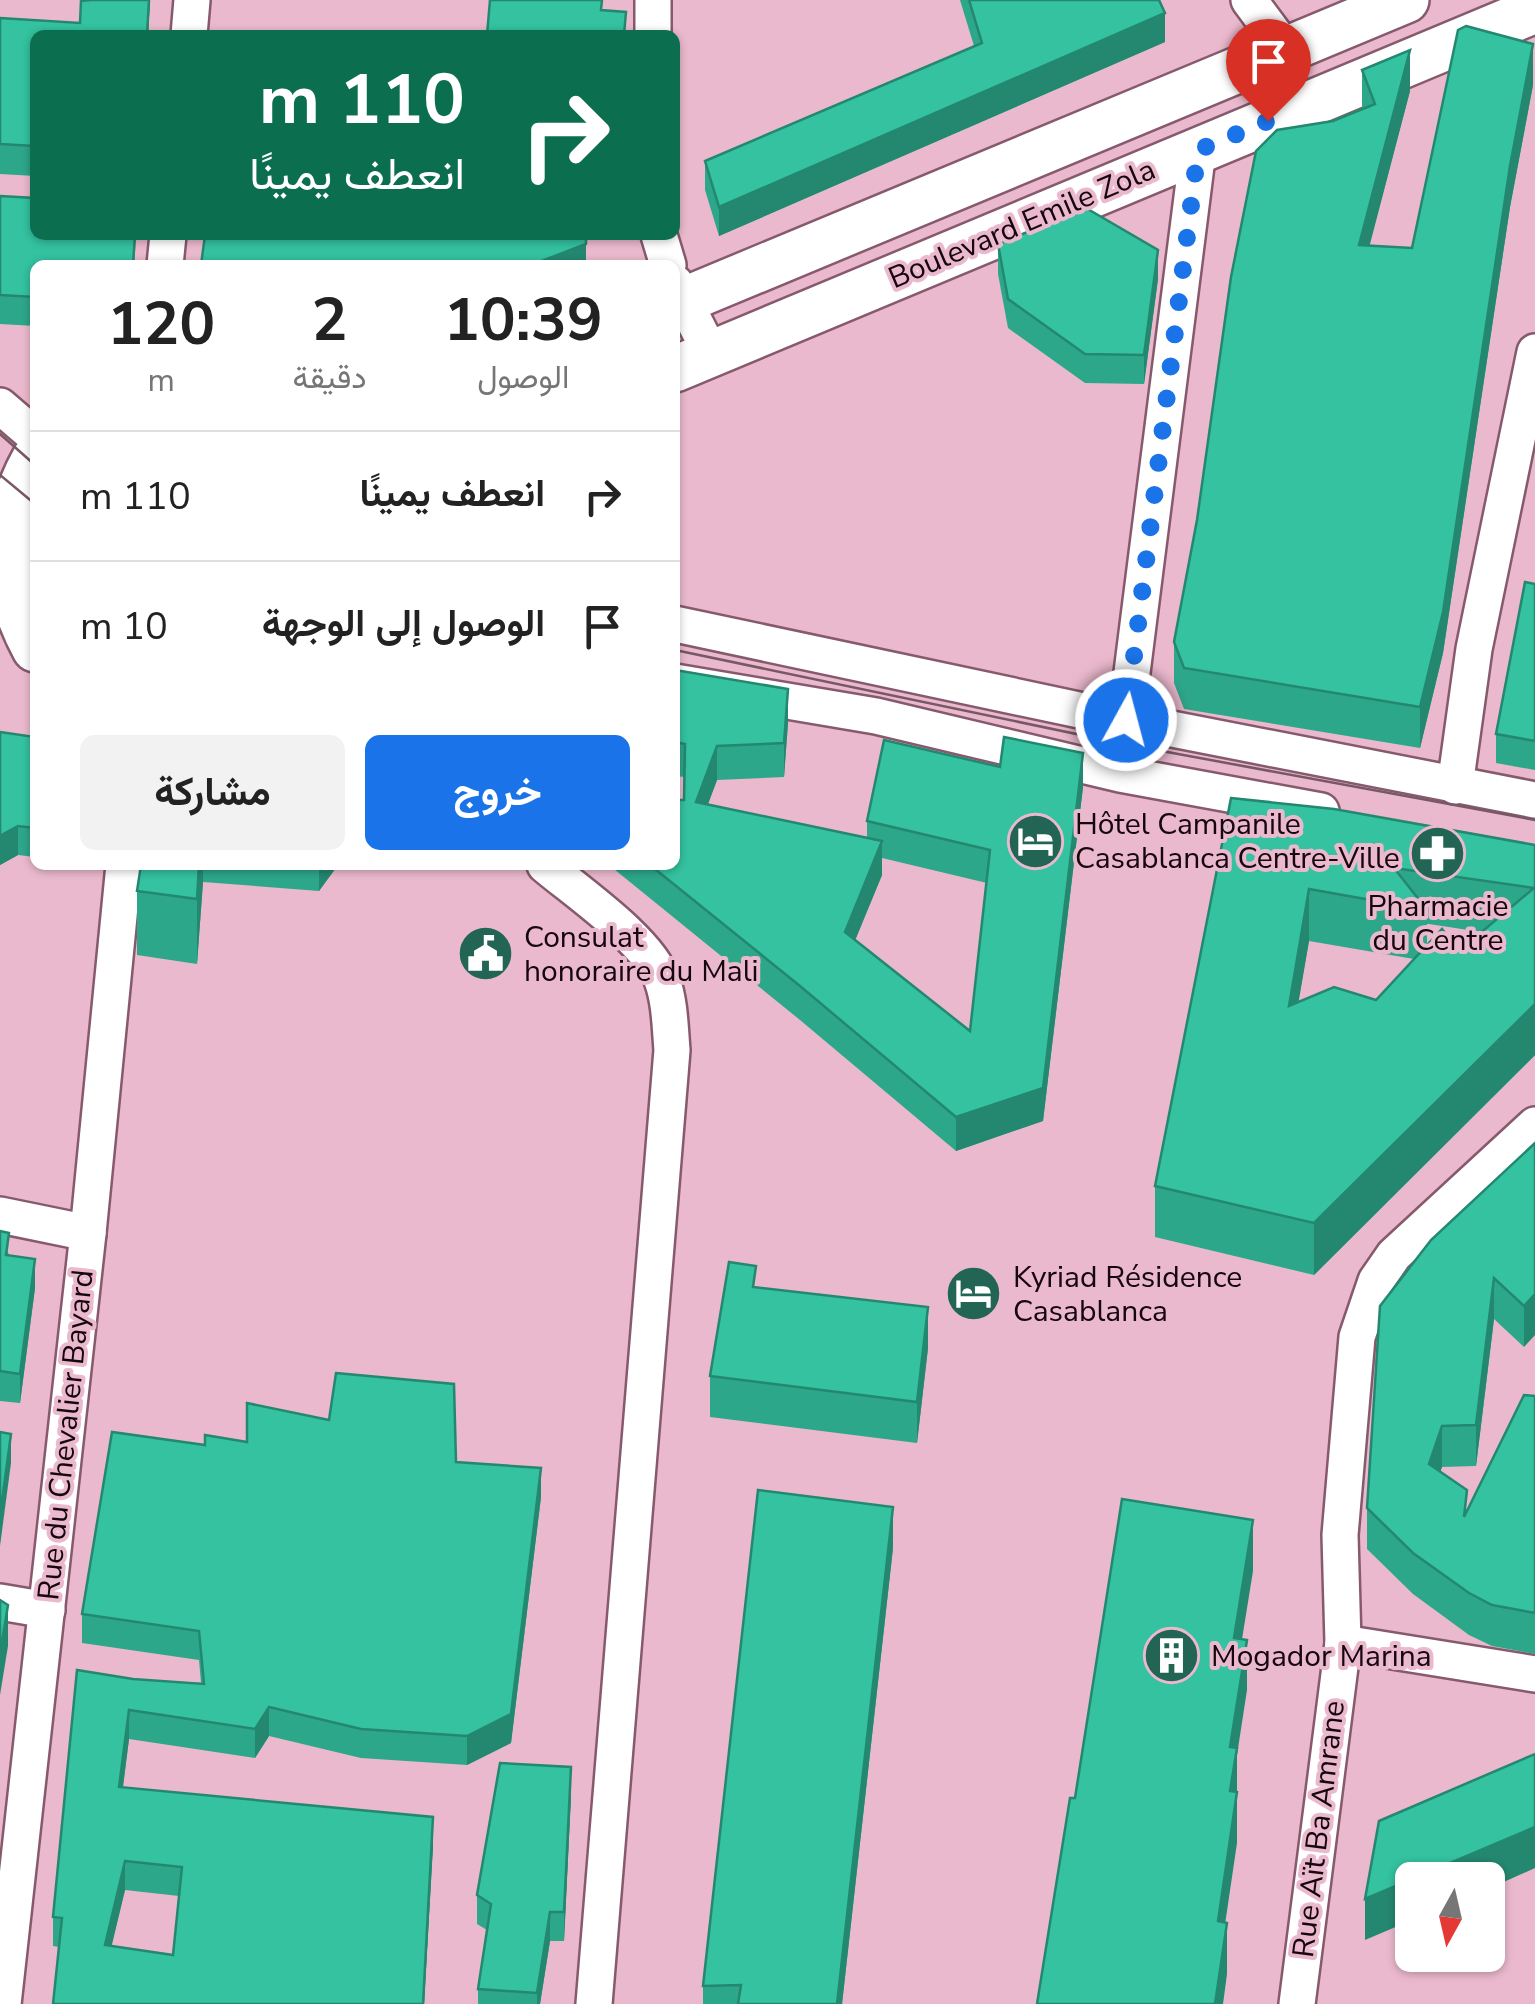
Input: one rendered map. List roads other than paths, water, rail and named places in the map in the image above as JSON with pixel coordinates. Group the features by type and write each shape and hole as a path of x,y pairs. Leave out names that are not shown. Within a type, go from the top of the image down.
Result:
{"main road":[{"name":"Boulevard Emile Zola","path":"680,286 1406,0"},
{"name":"Boulevard Emile Zola","path":"693,362 1198,150 1527,22"},
{"path":"30,465 14,489 2,542 4,596 30,642"},
{"path":"0,662 30,653"}],"street":[{"path":"189,30 192,0"},
{"path":"653,0 653,30"},
{"path":"1249,0 1286,50"},
{"path":"1126,720 1198,150"},
{"path":"680,309 693,362"},
{"path":"1455,786 1474,649 1535,352"},
{"path":"0,406 30,432"},
{"path":"680,625 1126,720 1535,800"},
{"path":"680,683 876,716 1120,774 1346,816"},
{"name":"Rue du Chevalier Bayard","path":"3,2004 88,1233 124,870"},
{"path":"551,870 644,949 662,977 672,1050 594,2004"},
{"name":"Rue Aït Ba Amrane","path":"1297,2004 1343,1644 1340,1535 1357,1338 1365,1308 1376,1281 1394,1255 1535,1126"},
{"path":"0,1215 88,1233"},
{"path":"0,1602 47,1610"},
{"path":"1343,1644 1535,1674"}],"tram line":[{"path":"0,434 30,461"},
{"path":"0,475 30,500"},
{"path":"680,651 1124,744 1535,820"}],"place":[{"name":"Hôtel Campanile Casablanca Centre-Ville","path":"1036,841"},
{"name":"Pharmacie du Centre","path":"1438,854"},
{"name":"Consulat honoraire du Mali","path":"485,954"},
{"name":"Kyriad Résidence Casablanca","path":"974,1294"},
{"name":"Mogador Marina","path":"1172,1656"}]}
